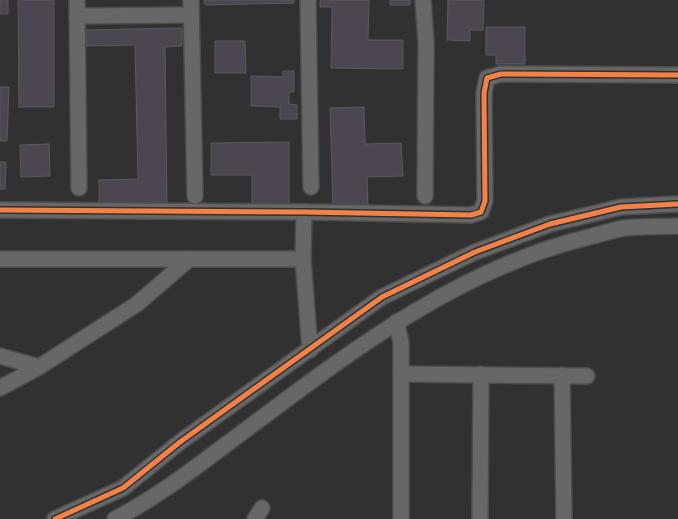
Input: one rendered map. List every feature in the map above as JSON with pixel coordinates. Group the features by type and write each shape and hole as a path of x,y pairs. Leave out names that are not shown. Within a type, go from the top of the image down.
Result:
{"street":[{"path":"77,0 79,188"},
{"path":"308,0 311,187"},
{"path":"423,0 426,42 425,196"},
{"path":"77,16 190,8 195,196"},
{"path":"0,210 304,212 471,216 481,212 485,201 484,85 487,78 493,75 678,75"},
{"path":"55,519 123,488 180,442 382,297 475,252 550,224 621,207 678,204"},
{"path":"304,212 303,259 310,350"},
{"path":"116,519 136,508 396,322 483,273 555,245 624,228 678,226"},
{"path":"0,259 303,259"},
{"path":"0,388 39,366 137,304 189,259"},
{"path":"396,322 401,342 401,519"},
{"path":"0,356 39,366"},
{"path":"401,374 587,376"},
{"path":"480,519 481,374"},
{"path":"562,375 564,519"},
{"path":"123,488 136,508"}],"building":[{"path":"0,0 8,0 8,14 0,14"},
{"path":"18,0 54,0 54,107 19,107"},
{"path":"204,0 294,0 294,3 205,5"},
{"path":"320,0 369,0 368,40 403,40 403,69 331,68 332,7 320,7"},
{"path":"390,0 410,0 410,5 390,5"},
{"path":"448,0 484,0 483,30 470,30 470,41 447,40"},
{"path":"486,27 525,27 525,64 496,64 496,55 486,55"},
{"path":"182,28 182,46 165,47 167,206 99,207 99,180 138,179 135,45 86,46 86,30"},
{"path":"215,41 245,41 246,73 215,73"},
{"path":"283,71 294,71 294,92 289,92 289,104 297,105 297,119 280,119 280,107 251,106 251,76 283,77"},
{"path":"0,87 9,87 7,141 0,141"},
{"path":"364,107 365,144 401,143 403,176 367,177 368,207 333,209 330,108"},
{"path":"289,142 289,205 252,206 252,175 211,175 211,143"},
{"path":"49,144 50,176 21,177 20,145"},
{"path":"0,162 6,162 5,189 0,189"}],"cycle path":[{"path":"0,210 471,215 481,212 485,201 484,93 487,78 501,74 678,75"},
{"path":"55,519 123,488 180,442 382,297 475,252 550,224 621,207 678,204"}]}
